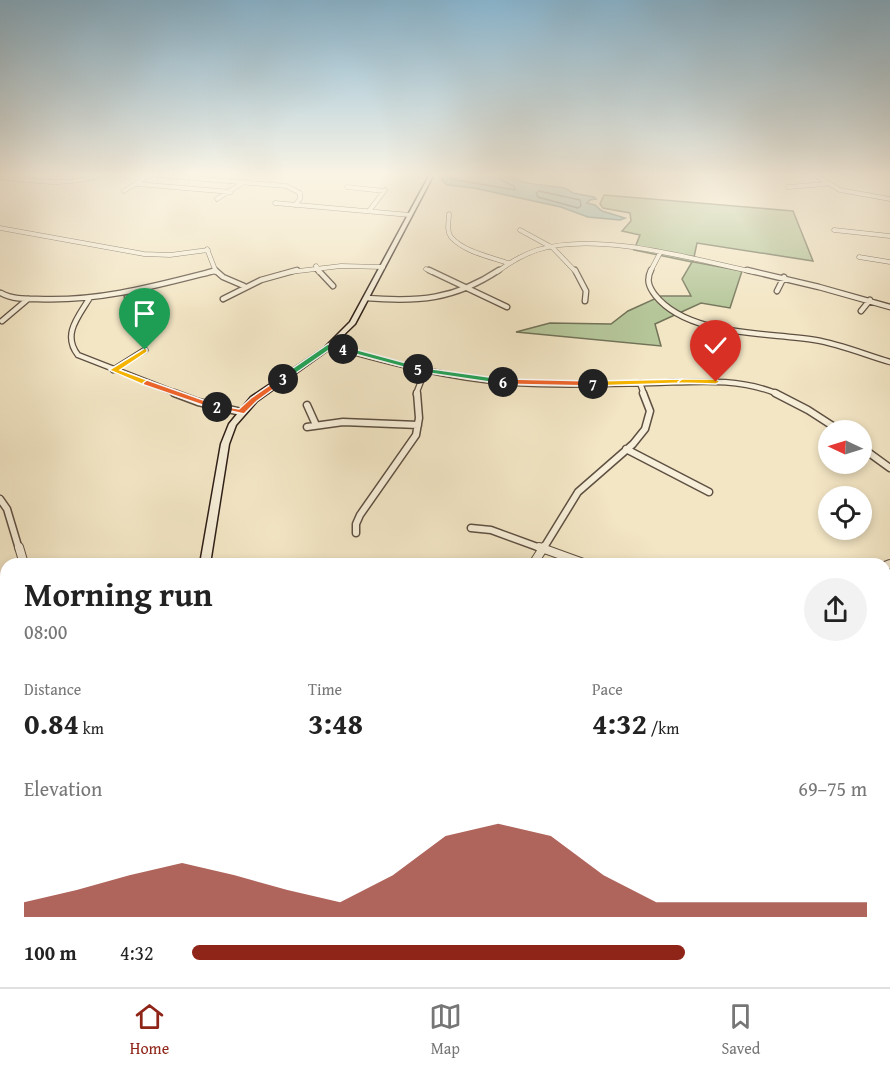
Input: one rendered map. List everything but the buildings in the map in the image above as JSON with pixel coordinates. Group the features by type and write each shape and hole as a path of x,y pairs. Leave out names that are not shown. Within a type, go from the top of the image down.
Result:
{"main road":[{"path":"206,558 225,444 233,424 241,412 263,392 331,345 353,323 407,220"}],"street":[{"path":"449,220 448,230 458,242 469,249 508,262"},
{"path":"0,228 140,254 170,255 208,250 214,271 224,279 244,286"},
{"path":"520,230 532,234 552,247 580,278 586,294 585,301"},
{"path":"834,230 890,236"},
{"path":"366,298 422,300 452,294 468,288 508,262 526,254 552,247 606,244 783,277 890,307"},
{"path":"660,253 648,275 649,287 660,301 685,317 728,330 817,340 890,362"},
{"path":"859,257 890,262"},
{"path":"223,299 244,286 278,273 316,266 350,264 383,267"},
{"path":"316,266 320,275 333,286"},
{"path":"426,269 507,307"},
{"path":"1,293 28,299 89,300 214,271"},
{"path":"777,291 783,277"},
{"path":"2,321 28,299"},
{"path":"89,300 69,335 70,346 82,358 198,402 241,412"},
{"path":"861,311 870,300"},
{"path":"331,345 425,371 516,383 716,382 751,385 796,403 823,420"},
{"path":"113,370 145,350"},
{"path":"356,533 357,520 412,443 418,424 415,393 417,382 425,371"},
{"path":"538,558 578,492 642,434 649,416 640,383"},
{"path":"307,405 316,425"},
{"path":"307,427 343,422 418,424"},
{"path":"626,450 709,492"},
{"path":"872,455 890,468"},
{"path":"0,499 5,506 22,558"},
{"path":"471,528 490,530 569,558"}],"green space":[{"path":"797,220 813,261 697,243 693,262 742,271 730,308 701,303 655,324 661,346 516,332 550,323 611,324 628,311 661,296 691,296 682,279 692,262 634,250 640,235 622,231 631,221"},
{"path":"148,289 163,303 126,309 124,295"}],"route":[{"path":"145,350 113,370 198,402 241,412 263,392 331,345 425,371 502,382 567,384 716,382"}]}
